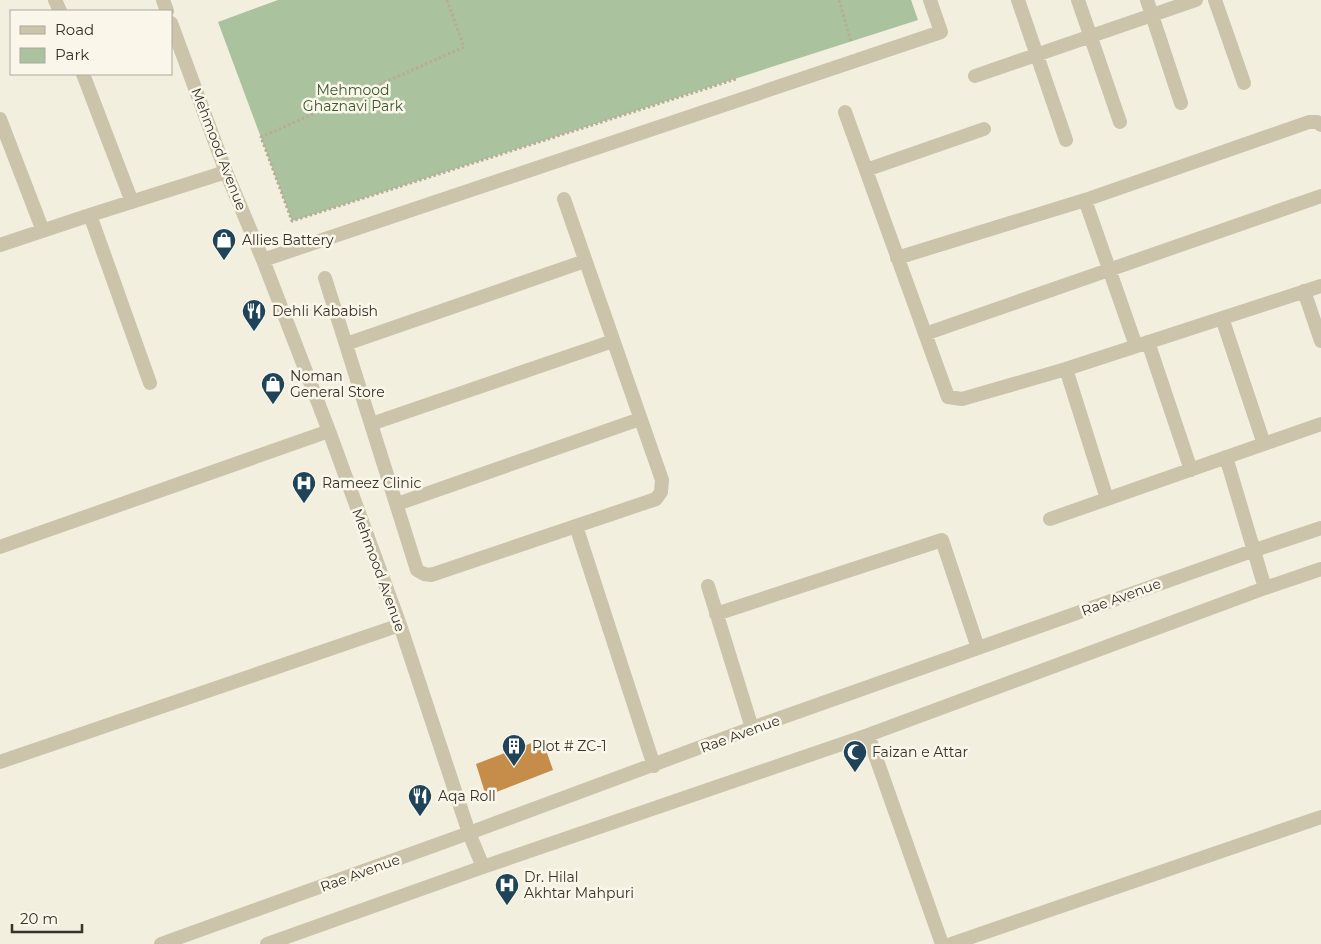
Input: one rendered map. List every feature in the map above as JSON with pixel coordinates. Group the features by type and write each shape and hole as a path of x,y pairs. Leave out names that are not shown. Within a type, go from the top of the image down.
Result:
{"street":[{"path":"264,260 942,32 930,0"},
{"path":"1018,0 1066,140"},
{"path":"1078,0 1120,122"},
{"path":"1147,0 1181,103"},
{"path":"975,76 1196,0"},
{"path":"1215,0 1244,83"},
{"name":"Mehmood Avenue","path":"172,26 226,172 264,260 400,625 469,833 483,867"},
{"path":"83,75 132,202"},
{"path":"845,112 948,397 962,399 1066,369 1321,286"},
{"path":"0,119 43,231"},
{"path":"897,258 1085,200 1309,122 1317,122 1321,125"},
{"path":"866,170 984,129"},
{"path":"0,245 226,172"},
{"path":"925,334 1321,196"},
{"path":"325,278 417,570 431,575 656,499 661,492 662,480 564,199"},
{"path":"1085,200 1110,270 1142,344 1192,470"},
{"path":"90,215 150,382"},
{"path":"346,344 585,261"},
{"path":"1304,291 1321,340"},
{"path":"1222,318 1264,444"},
{"path":"371,424 613,341"},
{"path":"1066,369 1107,499"},
{"path":"397,504 640,419"},
{"path":"1050,519 1321,424"},
{"path":"0,547 328,431"},
{"path":"1226,457 1265,588"},
{"path":"576,526 654,766"},
{"name":"Rae Avenue","path":"161,944 654,766 752,728 1321,528"},
{"path":"716,614 942,540 978,648"},
{"path":"267,944 483,867 868,735 1321,569"},
{"path":"708,586 752,728"},
{"path":"0,762 400,625"},
{"path":"868,735 942,944"},
{"path":"951,944 1321,817"}],"path":[{"path":"448,0 464,47 261,137 292,221 738,78"},
{"path":"839,0 852,42 842,45"}],"green space":[{"name":"Mehmood Ghaznavi Park","path":"278,0 911,0 918,20 292,221 218,22"}],"building":[{"name":"Plot # ZC-1","path":"542,739 553,770 486,796 476,764"}],"place":[{"name":"Allies Battery","path":"224,261"},
{"name":"Dehli Kababish","path":"254,332"},
{"name":"Noman General Store","path":"273,405"},
{"name":"Rameez Clinic","path":"304,504"},
{"name":"Plot # ZC-1","path":"514,767"},
{"name":"Faizan e Attar","path":"855,773"},
{"name":"Aqa Roll","path":"420,817"},
{"name":"Dr. Hilal Akhtar Mahpuri","path":"507,906"}]}
